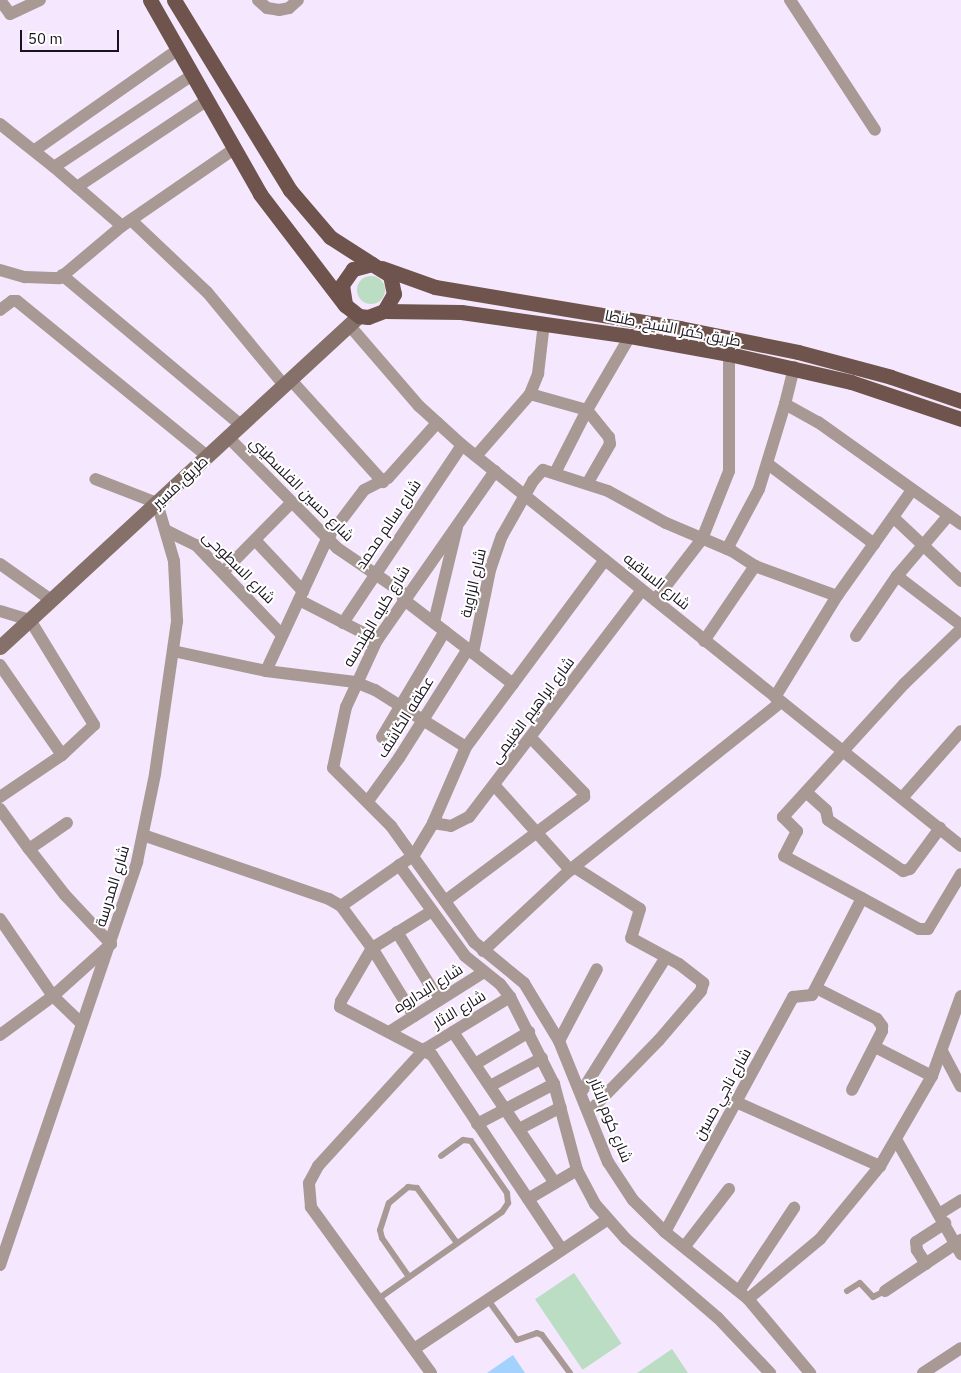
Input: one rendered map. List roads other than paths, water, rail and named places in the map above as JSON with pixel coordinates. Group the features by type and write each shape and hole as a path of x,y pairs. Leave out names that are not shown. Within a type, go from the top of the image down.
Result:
{"main road":[{"path":"150,0 176,51 260,194 345,305 354,320 384,312 394,294 394,284 377,266 330,237 290,190 174,0"},
{"path":"345,305 342,295 346,276 362,265 377,266"},
{"name":"طريق كفر الشيخ, طنطا","path":"377,266 435,287 680,328 798,352 891,377 961,401"},
{"name":"طريق كفر الشيخ, طنطا","path":"384,312 435,310 544,323 729,354 794,367 861,385 961,419"}],"street":[{"path":"0,0 5,17 40,0"},
{"path":"258,0 267,8 279,10 289,8 298,0"},
{"path":"790,0 875,130"},
{"path":"35,150 176,51"},
{"path":"54,167 191,76"},
{"path":"77,187 206,101"},
{"path":"0,124 35,150 77,187 127,223 207,292 287,382 383,482"},
{"path":"0,270 51,279 62,276 127,223 234,150"},
{"path":"62,276 241,425"},
{"path":"0,310 12,301 17,301 208,456"},
{"name":"طريق مسير","path":"0,647 354,320"},
{"name":"شارع الساقيه","path":"354,320 437,423 462,445 961,846"},
{"path":"476,456 530,394 538,374 544,323"},
{"path":"630,336 587,410 555,474 608,491 702,539 728,549 755,566 837,596"},
{"path":"654,600 702,539 730,471 729,354"},
{"path":"728,549 753,502 768,464 794,367"},
{"path":"530,394 587,410 610,442 587,484"},
{"path":"785,404 818,422 961,524"},
{"path":"266,671 326,539 364,490 383,482 437,423"},
{"name":"شارع حسين الفلسطيني","path":"228,437 290,504 326,539 404,597 513,684"},
{"name":"شارع سالم محمد","path":"343,623 373,574 462,445"},
{"path":"768,464 874,544"},
{"name":"شارع الزاوية","path":"470,651 490,570 502,536 525,495 542,470 555,474"},
{"name":"شارع كليه الهندسه","path":"414,855 368,801 338,776 332,764 346,707 355,682 378,640 404,597 495,471"},
{"path":"96,479 157,503"},
{"path":"483,951 572,869 778,700 837,596 912,490"},
{"name":"شارع المدرسة","path":"0,1264 81,1023 111,944 144,835 173,651 178,591 167,531 157,503"},
{"path":"222,572 256,541 290,504"},
{"path":"856,636 897,576 948,516"},
{"path":"894,518 961,581"},
{"path":"434,622 459,520"},
{"name":"شارع السطوحى","path":"167,531 196,545 282,635"},
{"path":"256,541 301,595 343,623 378,640"},
{"path":"341,906 414,855 433,823 466,747 605,560"},
{"path":"0,564 51,600"},
{"path":"704,641 755,566"},
{"path":"897,576 961,625"},
{"name":"شارع ابراهيم الغنيمى","path":"433,823 451,826 464,822 495,786 642,590"},
{"path":"0,611 30,620 94,721 94,729 62,755 0,797"},
{"path":"961,629 904,684 783,817 797,831 784,855 923,931 931,926 961,874"},
{"path":"382,737 445,631"},
{"path":"173,651 266,671 355,682 401,706 466,747"},
{"name":"عطفه الكاشف","path":"368,801 470,651"},
{"path":"0,665 62,755"},
{"path":"902,798 961,731"},
{"path":"445,901 582,800 584,793 531,738"},
{"path":"495,786 536,834 572,869 640,910 631,938 700,978 703,988 659,1040 589,1112"},
{"path":"806,792 826,810 828,820 903,870 910,869 940,828"},
{"path":"0,809 28,849 65,895 111,944 53,996 0,1035"},
{"path":"28,849 67,823"},
{"path":"144,835 329,899 341,906 372,948 414,1016"},
{"name":"شارع كوم الاثار","path":"414,855 445,901 483,951 524,983 559,1041 620,1182 633,1200 665,1232 685,1246 743,1295 810,1373"},
{"path":"399,865 465,956 500,984 510,997 530,1032 554,1084 577,1170 584,1188 607,1220 718,1318 770,1373"},
{"path":"852,1090 882,1031 880,1022 816,988 862,898"},
{"path":"432,911 372,948 340,1005 425,1049 562,1250"},
{"path":"0,919 53,996 81,1023"},
{"path":"397,932 439,1000"},
{"path":"582,1091 666,957"},
{"path":"559,1041 597,969"},
{"name":"شارع البداروه","path":"389,1032 484,972"},
{"name":"شارع ناجي حسين","path":"665,1232 795,995 810,996 816,988"},
{"path":"743,1295 820,1239 880,1166 897,1141 932,1076 961,996"},
{"name":"شارع الاثار","path":"431,1373 311,1206 309,1183 314,1171 425,1049 510,997"},
{"path":"453,1032 555,1183"},
{"path":"475,1064 530,1032"},
{"path":"875,1047 932,1076"},
{"path":"942,1051 961,1086"},
{"path":"490,1086 542,1058"},
{"path":"477,1124 554,1084"},
{"path":"736,1102 880,1166"},
{"path":"519,1129 561,1107"},
{"path":"885,1291 926,1264 959,1246 897,1141"},
{"path":"528,1199 577,1170"},
{"path":"685,1246 729,1189"},
{"path":"926,1264 917,1250 916,1242 961,1200"},
{"path":"743,1295 794,1208"},
{"path":"414,1350 607,1220"},
{"path":"923,1373 961,1348"}],"lane":[{"path":"378,1299 506,1208 508,1198 470,1141 463,1140 440,1156"},
{"path":"409,1277 382,1238 380,1230 389,1203 408,1187 417,1188 457,1244"},
{"path":"847,1291 860,1283 873,1297 885,1291"},
{"path":"488,1300 517,1340 537,1333 542,1335 570,1373"}],"water":[{"path":"513,1355 525,1373 487,1373"}]}
